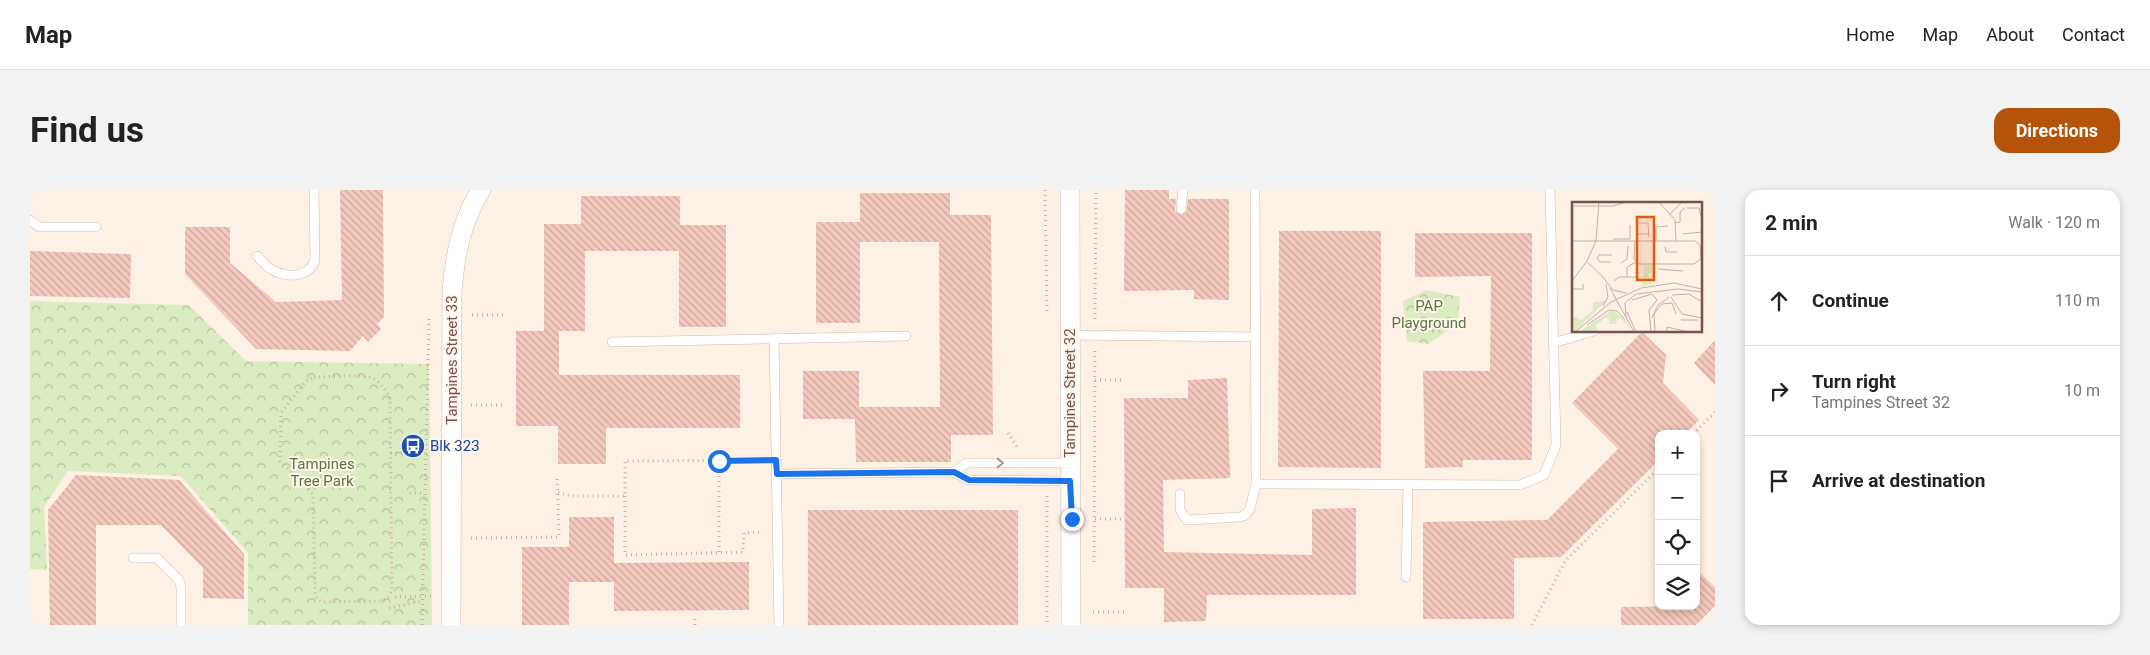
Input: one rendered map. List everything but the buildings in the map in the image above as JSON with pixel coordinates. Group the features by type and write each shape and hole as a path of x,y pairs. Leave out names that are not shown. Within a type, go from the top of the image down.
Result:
{"street":[{"name":"Tampines Street 33","path":"451,625 452,292 458,243 464,223 481,190"},
{"name":"Tampines Street 32","path":"1070,190 1071,625"}],"lane":[{"path":"257,256 269,268 283,274 292,276 303,274 311,269 315,261 314,190"},
{"path":"1180,209 1183,190"},
{"path":"1180,494 1180,510 1187,520 1240,517 1250,509 1256,484 1255,190"},
{"path":"1256,484 1520,485 1544,475 1556,446 1550,190"},
{"path":"30,220 39,227 96,227"},
{"path":"1553,343 1591,332"},
{"path":"612,342 906,336"},
{"path":"1070,336 1255,337"},
{"path":"774,338 779,625"},
{"path":"954,472 967,463 1070,472"},
{"path":"777,474 954,472 969,480 1047,480 1070,472"},
{"path":"1406,576 1408,485"},
{"path":"133,558 157,558 179,580 181,587 181,625"}],"path":[{"path":"1046,190 1047,317"},
{"path":"1094,565 1096,190"},
{"path":"469,315 506,315"},
{"path":"365,377 374,379 390,397 391,453 390,595 381,601 323,602 318,600 315,594 313,495 280,461 281,413 310,378 365,377"},
{"path":"1094,380 1124,380"},
{"path":"468,405 504,406"},
{"path":"1697,430 1715,412"},
{"path":"422,625 425,440"},
{"path":"391,453 451,452"},
{"path":"776,460 625,461 625,555 744,552 744,533 778,532"},
{"path":"719,461 719,552"},
{"path":"1532,625 1565,561 1655,472"},
{"path":"466,538 559,537 557,476"},
{"path":"1047,480 1047,625"},
{"path":"410,493 425,493"},
{"path":"558,493 572,496 625,496"},
{"path":"1072,519 1121,519"},
{"path":"396,597 451,597"},
{"path":"389,608 423,601"},
{"path":"1093,618 1094,602"},
{"path":"1093,612 1125,612"},
{"path":"695,619 695,625"}],"green space":[{"name":"PAP Playground","path":"1426,290 1460,297 1458,324 1428,344 1407,341 1403,301"},
{"name":"Tampines Tree Park","path":"30,301 189,305 246,361 429,364 432,625 248,625 248,553 181,476 68,471 44,507 47,570 30,569"}],"place":[{"name":"Blk 323","path":"413,446"}],"route":[{"path":"719,461 776,460 777,474 954,472 969,480 1070,481 1072,519"}]}
